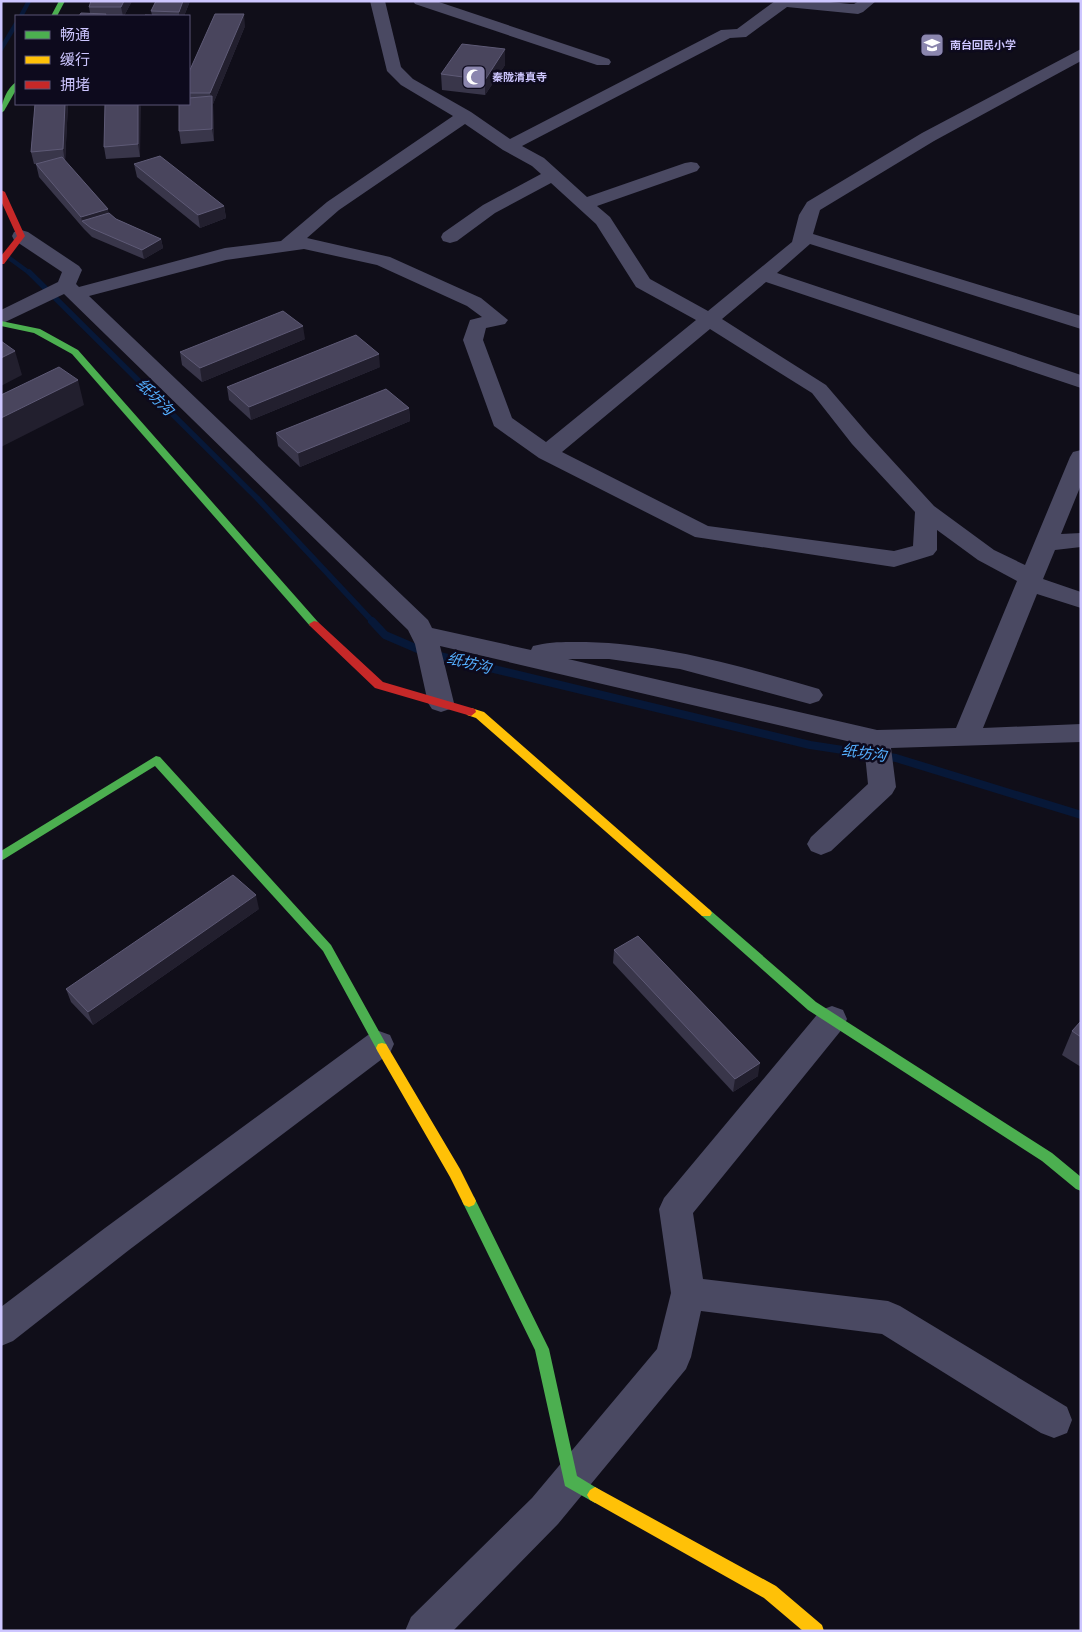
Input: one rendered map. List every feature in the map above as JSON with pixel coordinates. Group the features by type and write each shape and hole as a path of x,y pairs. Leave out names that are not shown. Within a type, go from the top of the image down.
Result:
{"street":[{"path":"55,15 62,1"},
{"path":"377,1 393,68 408,82 465,116 509,146 538,162 603,221 643,283 709,319 819,389 860,439 926,512 986,555 1029,581 1081,600"},
{"path":"420,1 603,62"},
{"path":"509,146 727,33 740,34 784,2 858,9 869,1"},
{"path":"547,453 800,245 805,237 807,213 812,206 928,136 1081,54"},
{"path":"1,111 15,86"},
{"path":"286,246 333,206 465,116"},
{"path":"585,204 690,167"},
{"path":"450,237 489,209 552,175"},
{"path":"2,194 17,241 72,270 65,289"},
{"path":"805,237 1081,323"},
{"path":"1,262 17,241"},
{"path":"1,318 30,303 65,289 225,254 304,243 383,261 474,302 498,320 478,324 473,340 502,421 547,453 703,532 894,559 925,550 926,512"},
{"path":"764,275 1081,382"},
{"path":"65,289 419,626 425,639 440,703"},
{"path":"1,323 37,331 75,352 320,632 379,685 480,715 812,1006 1047,1158 1081,1185"},
{"path":"966,737 1081,457"},
{"path":"1045,543 1081,540"},
{"path":"425,639 524,657 879,752 966,737 1081,733"},
{"path":"524,657 551,650 609,651 671,659 810,695"},
{"path":"821,844 882,787 879,752"},
{"path":"1,857 156,760 327,948 379,1044 454,1172 542,1349 570,1481 770,1592 816,1631"},
{"path":"425,1631 545,1510 673,1357 688,1293 676,1209 832,1019"},
{"path":"1,1329 117,1239 379,1044"},
{"path":"688,1293 888,1318 1054,1420"}],"building":[{"path":"91,1 124,1 121,7 89,7"},
{"path":"156,1 183,1 179,12 151,11"},
{"path":"81,13 106,14 106,15 80,15"},
{"path":"215,14 244,14 210,93 190,93 190,70"},
{"path":"462,44 505,49 485,80 441,74"},
{"path":"212,96 212,129 179,131 179,105 190,105 190,98"},
{"path":"35,105 65,105 63,149 31,152"},
{"path":"105,105 138,105 138,144 104,147"},
{"path":"160,156 224,206 198,215 134,164"},
{"path":"62,157 108,209 81,217 36,164"},
{"path":"109,213 116,219 161,239 142,250 91,228 82,221"},
{"path":"283,311 303,326 200,368 180,352"},
{"path":"356,335 379,354 249,407 227,387"},
{"path":"1,341 15,351 1,358"},
{"path":"59,367 78,380 1,418 1,395"},
{"path":"386,389 409,408 298,453 276,433"},
{"path":"233,875 256,895 88,1012 66,989"},
{"path":"638,936 760,1063 735,1079 614,950"},
{"path":"1081,1021 1081,1037 1072,1031"}],"waterway":[{"name":"纸坊沟","path":"22,15 29,1"},
{"name":"纸坊沟","path":"1,49 15,26"},
{"name":"纸坊沟","path":"5,255 31,274"},
{"name":"纸坊沟","path":"29,272 257,498 373,622"},
{"name":"纸坊沟","path":"372,621 385,635 427,653 810,745 896,758 1081,815"}],"traffic: fast":[{"path":"55,15 62,1"},
{"path":"1,111 15,86"},
{"path":"1,323 37,331 75,352 314,624"},
{"path":"1,857 156,760 327,948 382,1048"},
{"path":"706,913 812,1006 1047,1157 1081,1185"},
{"path":"469,1201 542,1349 570,1481 595,1495"}],"traffic: slow":[{"path":"471,712 480,715 706,913"},
{"path":"382,1048 455,1173 469,1201"},
{"path":"595,1495 770,1592 816,1631"}],"traffic: jam":[{"path":"1,192 21,236 1,262"},
{"path":"314,624 379,685 471,712"}],"place":[{"name":"南台回民小学","path":"932,45"},
{"name":"秦陇清真寺","path":"474,77"}]}
